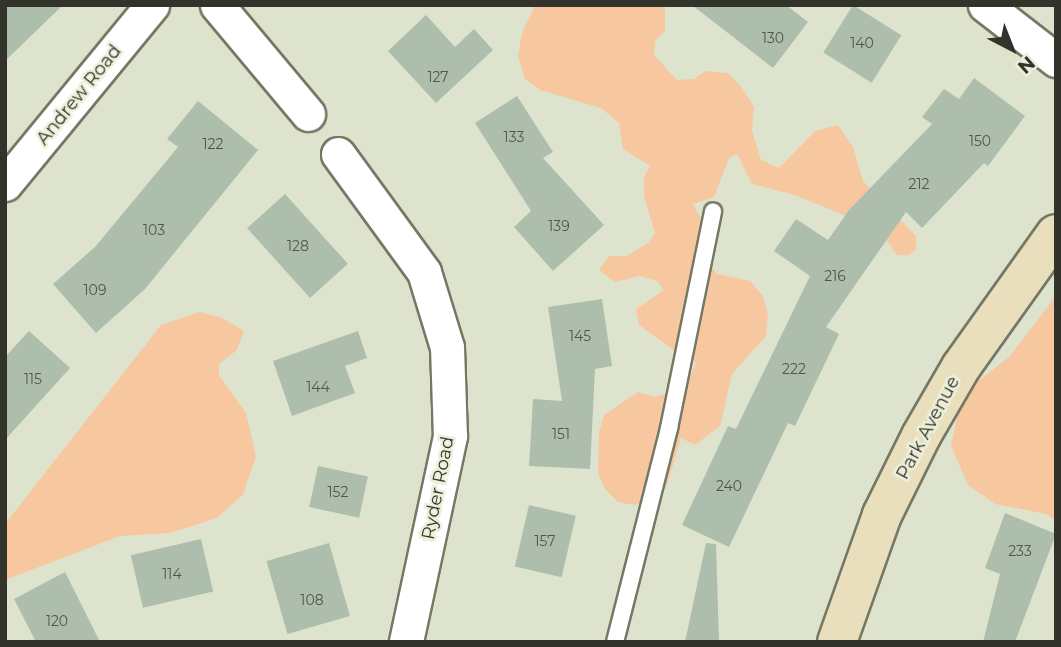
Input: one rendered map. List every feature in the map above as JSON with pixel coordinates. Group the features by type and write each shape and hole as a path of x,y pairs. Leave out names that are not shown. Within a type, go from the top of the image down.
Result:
{"street":[{"name":"Andrew Road","path":"5,184 152,5"},
{"path":"217,5 308,114"},
{"path":"985,5 1056,60"},
{"name":"Ryder Road","path":"338,154 424,272 447,347 450,436 406,642"},
{"name":"Park Avenue","path":"837,642 883,515 921,436 961,367 1056,234"}],"lane":[{"path":"615,642 669,428 713,211"}],"shaded area":[{"path":"535,5 665,5 665,31 655,41 654,55 677,80 694,79 706,71 728,73 754,107 752,130 761,160 779,168 815,131 838,125 853,147 863,181 916,236 916,249 909,255 897,255 885,238 858,221 795,195 752,184 737,154 729,158 714,197 693,204 703,222 700,237 711,266 717,274 750,281 763,296 768,316 766,336 732,374 720,426 695,445 681,438 667,485 659,495 634,505 618,502 605,489 598,473 599,433 604,415 638,392 654,397 684,389 696,364 690,352 672,349 639,325 636,309 664,290 657,281 639,276 615,282 599,270 609,256 627,256 648,243 655,233 644,196 644,177 650,166 623,149 619,123 601,108 540,90 525,79 518,56 522,33"},
{"path":"1056,296 1056,521 1046,514 995,504 968,485 951,446 958,413 972,386 1009,357"},
{"path":"200,312 222,318 244,331 237,350 219,364 219,375 246,413 256,457 243,494 217,518 170,533 120,536 5,580 5,524 161,325"}],"building":[{"path":"5,5 63,5 5,61"},
{"path":"692,5 786,5 808,22 773,68"},
{"path":"853,5 901,35 872,83 823,52"},
{"path":"426,15 455,47 474,29 493,50 436,103 388,51"},
{"path":"974,78 1025,116 988,166 984,163 922,228 906,212 826,327 839,334 795,426 788,423 729,547 682,525 728,426 736,429 810,276 774,251 796,219 828,240 849,210 932,124 922,117 944,89 959,99"},
{"path":"517,96 553,152 543,158 604,225 553,271 514,227 531,211 475,123"},
{"path":"198,101 258,150 145,289 96,333 53,284 95,247 178,147 167,139"},
{"path":"285,194 348,264 310,298 247,228"},
{"path":"602,299 612,366 595,369 590,469 529,466 533,399 562,401 548,307"},
{"path":"29,331 70,368 5,440 5,357"},
{"path":"358,331 367,358 345,366 355,393 292,416 273,361"},
{"path":"318,466 368,477 359,518 309,507"},
{"path":"529,505 576,516 562,577 515,566"},
{"path":"1005,513 1056,534 1015,642 983,642 1000,574 985,568"},
{"path":"201,539 213,592 143,608 131,555"},
{"path":"329,543 350,616 287,634 267,561"},
{"path":"706,543 716,544 719,642 685,642"},
{"path":"65,572 100,642 36,642 14,599"}]}
